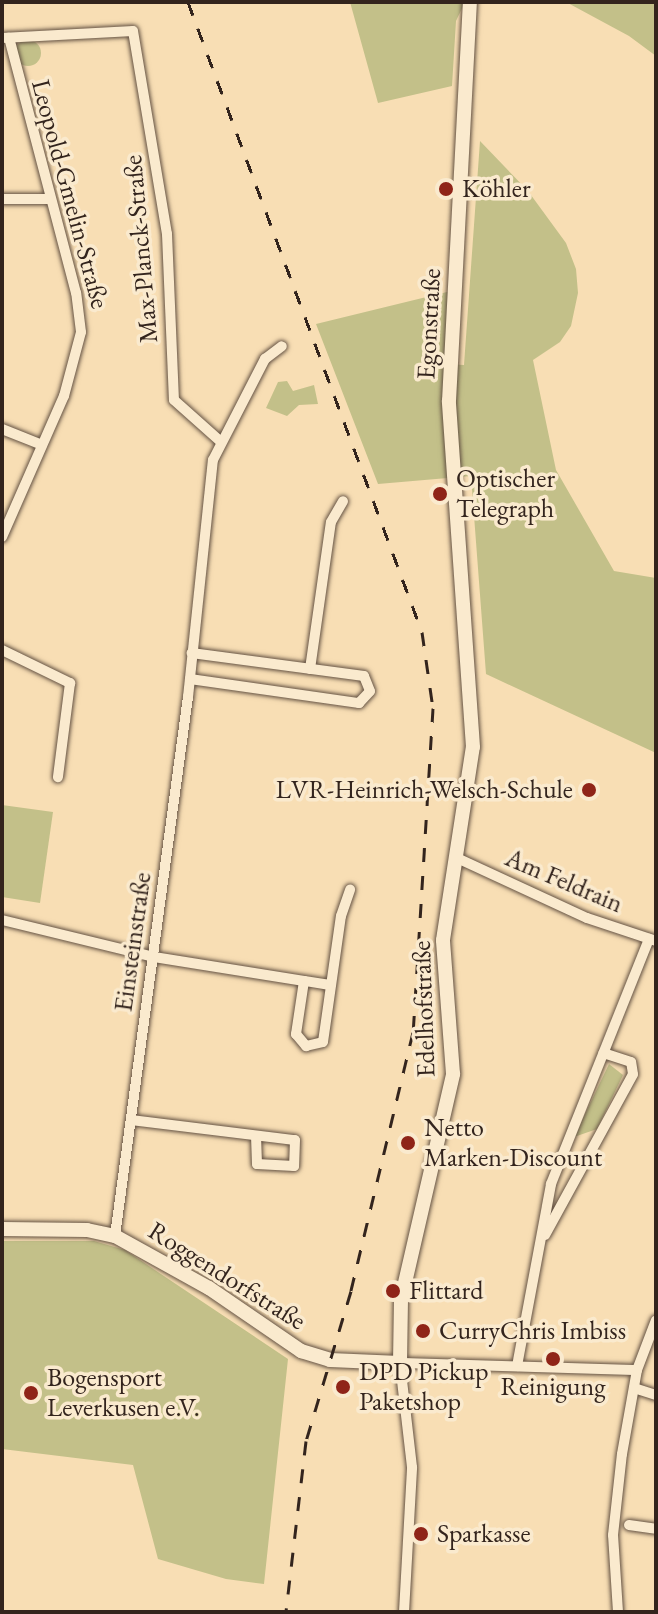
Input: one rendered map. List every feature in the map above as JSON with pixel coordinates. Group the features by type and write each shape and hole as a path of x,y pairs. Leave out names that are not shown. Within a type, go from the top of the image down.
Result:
{"street":[{"name":"Egonstraße","path":"466,648 449,401 470,2"},
{"name":"Max-Planck-Straße","path":"5,38 133,31 167,234 174,400 220,441"},
{"name":"Leopold-Gmelin-Straße","path":"2,537 76,361 81,332 76,293 5,38"},
{"path":"2,199 49,199"},
{"name":"Einsteinstraße","path":"115,1236 190,679 213,460 220,441 265,359 282,346"},
{"path":"2,429 42,445"},
{"path":"310,669 331,522 343,501"},
{"name":"Edelhofstraße","path":"400,1363 401,1297 453,1074 443,940 473,747 466,648"},
{"path":"2,650 61,674 70,683 58,777"},
{"path":"190,679 359,703 370,691 364,676 192,653"},
{"name":"Am Feldrain","path":"457,858 587,918 652,940"},
{"path":"304,981 296,1034 306,1046 323,1042 330,985 350,890"},
{"path":"2,920 154,957 330,985"},
{"path":"517,1366 551,1184 652,940"},
{"path":"539,1247 633,1074 631,1062 603,1053"},
{"path":"131,1120 295,1140 294,1166 257,1164 256,1136"},
{"name":"Roggendorfstraße","path":"2,1229 87,1230 115,1236 209,1288 301,1351 330,1360 400,1363"},
{"path":"618,1612 613,1535 637,1370 656,1320"},
{"path":"404,1612 412,1467 400,1363 637,1370"},
{"path":"634,1388 656,1395"},
{"path":"629,1525 656,1529"}],"shaded area":[{"path":"350,2 465,2 456,21 452,86 378,103"},
{"path":"566,2 656,2 656,56 629,36"},
{"path":"28,40 37,44 41,53 37,62 28,66 19,62 15,53 19,44"},
{"path":"480,141 528,191 566,243 576,269 578,293 571,326 560,342 533,360 556,470 614,571 656,578 656,753 486,674 471,476 378,484 316,324 451,291 447,364 464,365"},
{"path":"287,381 293,391 314,385 318,404 299,405 287,416 266,408 278,382"},
{"path":"2,805 53,812 40,903 2,897"},
{"path":"609,1064 623,1075 597,1129 574,1137"},
{"path":"2,1241 94,1241 125,1250 288,1359 264,1584 226,1579 158,1559 133,1465 2,1449"}],"railway":[{"path":"188,2 422,632 433,708 413,1032 351,1291 306,1441 286,1612"}],"place":[{"name":"Köhler","path":"446,189"},
{"name":"Optischer Telegraph","path":"440,494"},
{"name":"LVR-Heinrich-Welsch-Schule","path":"589,790"},
{"name":"Netto Marken-Discount","path":"408,1143"},
{"name":"Flittard","path":"393,1291"},
{"name":"CurryChris Imbiss","path":"423,1331"},
{"name":"Reinigung","path":"553,1359"},
{"name":"DPD Pickup Paketshop","path":"343,1387"},
{"name":"Bogensport Leverkusen e.V.","path":"31,1393"},
{"name":"Sparkasse","path":"421,1534"}]}
